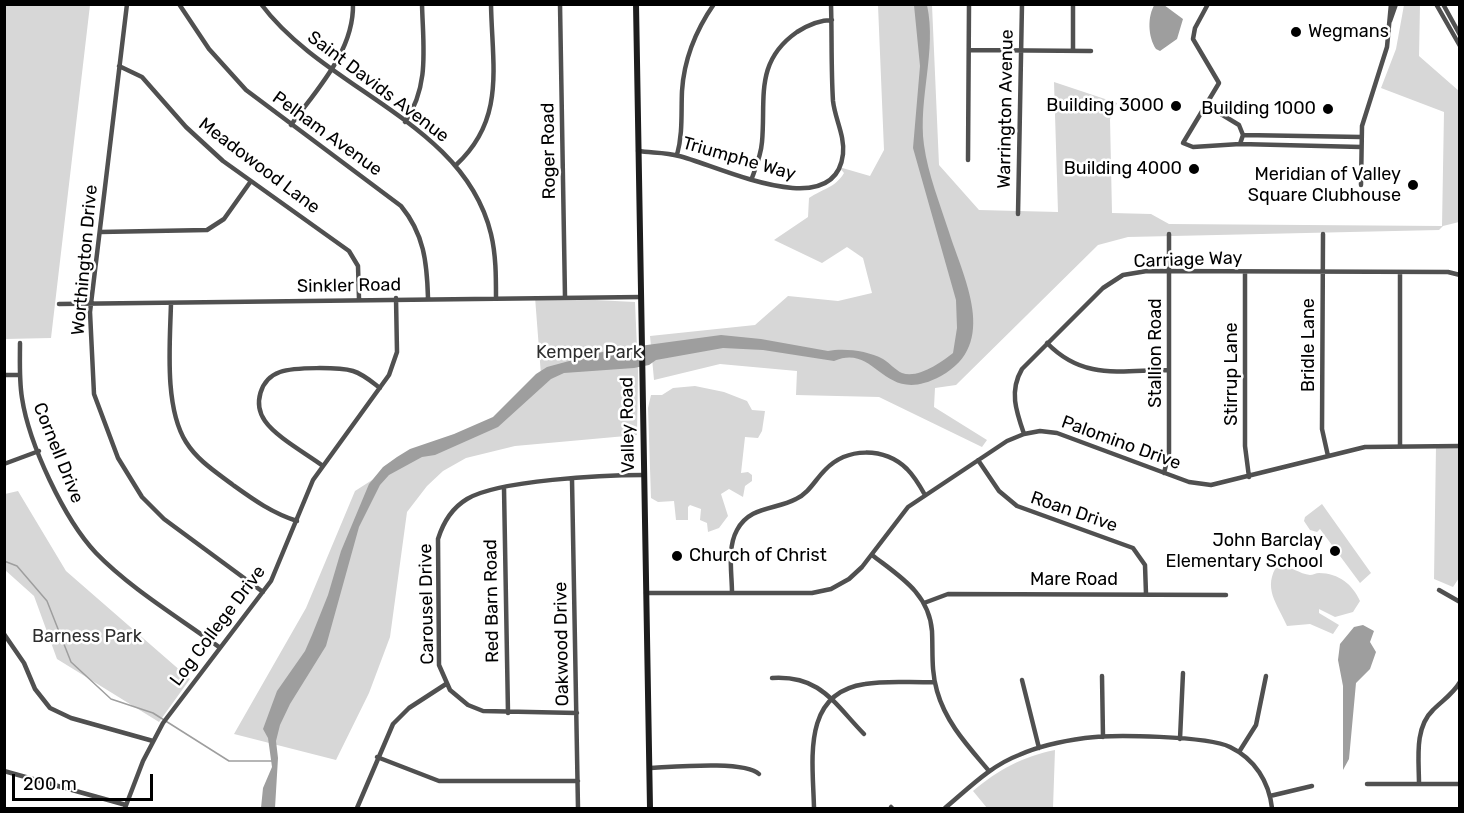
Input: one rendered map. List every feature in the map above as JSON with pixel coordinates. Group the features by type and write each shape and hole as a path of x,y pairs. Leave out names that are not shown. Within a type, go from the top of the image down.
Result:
{"street":[{"name":"Worthington Drive","path":"126,4 91,304 91,369 94,394 118,458 130,481 148,504 164,519 263,592"},
{"name":"Pelham Avenue","path":"179,4 227,71 257,100 392,197 407,213 425,251 428,298"},
{"name":"Saint Davids Avenue","path":"261,4 291,39 435,144 456,165 478,198 489,225 495,258 496,298"},
{"path":"291,125 331,69 348,40 354,4"},
{"path":"405,122 417,101 423,84 422,4"},
{"path":"456,165 478,141 490,114 493,96 491,4"},
{"name":"Roger Road","path":"560,4 565,297"},
{"name":"Valley Road","path":"636,4 650,808"},
{"path":"677,155 681,137 682,90 688,58 701,25 714,4"},
{"name":"Triumphe Way","path":"638,152 677,155 752,178 805,190 822,186 838,170 843,147 833,99 831,4"},
{"path":"968,160 969,4"},
{"name":"Warrington Avenue","path":"1018,214 1022,4"},
{"path":"1073,4 1073,51"},
{"path":"1208,4 1195,28 1193,39 1220,83 1183,144 1192,147 1240,144 1361,147"},
{"path":"1361,185 1361,137 1387,47 1391,4"},
{"path":"1390,21 1396,4"},
{"path":"1436,4 1460,46"},
{"path":"1443,4 1460,35"},
{"path":"752,178 762,146 762,90 771,62 783,44 798,32 818,21 832,20"},
{"path":"969,50 1090,51"},
{"name":"Meadowood Lane","path":"119,66 142,77 196,138 251,181 349,251 358,266 359,299"},
{"path":"1206,105 1239,125 1243,135 1240,144"},
{"path":"1243,135 1361,137"},
{"path":"100,232 207,230 224,219 251,181"},
{"name":"Stallion Road","path":"1164,473 1169,453 1169,234"},
{"name":"Bridle Lane","path":"1323,234 1322,429 1328,456"},
{"name":"Carriage Way","path":"1024,434 1015,405 1015,386 1022,369 1110,282 1133,273 1169,271 1448,272 1460,275"},
{"name":"Stirrup Lane","path":"1245,272 1245,446 1249,477"},
{"path":"1400,272 1400,446"},
{"name":"Sinkler Road","path":"58,304 396,298 641,297"},
{"name":"Log College Drive","path":"126,807 153,741 166,718 277,572 313,480 393,367 397,352 396,298"},
{"path":"171,303 173,404 177,421 187,443 209,467 263,507 297,521"},
{"name":"Cornell Drive","path":"20,343 23,405 39,451 64,509 97,554 127,580 219,647"},
{"path":"1047,343 1064,359 1082,368 1169,370"},
{"path":"323,466 265,421 259,399 266,382 274,375 287,370 347,369 362,374 380,388"},
{"path":"4,375 20,375"},
{"name":"Palomino Drive","path":"646,593 812,593 831,589 853,576 872,555 901,514 925,495 1007,441 1040,431 1057,433 1164,473 1206,485 1249,477 1365,447 1460,446"},
{"path":"4,464 39,451"},
{"path":"732,593 732,547 741,524 756,512 800,497 825,470 839,459 862,453 890,457 907,469 925,495"},
{"name":"Roan Drive","path":"978,460 999,491 1017,506 1133,548 1144,565 1146,594"},
{"name":"Carousel Drive","path":"577,713 508,713 475,709 455,696 446,684 439,665 438,539 443,525 459,505 480,493 572,479 644,475"},
{"name":"Oakwood Drive","path":"572,479 578,808"},
{"name":"Red Barn Road","path":"504,488 508,713"},
{"path":"872,555 908,582 924,603 931,627 934,682 948,719 989,771"},
{"path":"1439,590 1460,602"},
{"name":"Mare Road","path":"924,603 948,594 1226,595"},
{"path":"5,637 24,663 35,689 50,708 71,718 153,741"},
{"path":"1180,739 1183,673"},
{"path":"1102,676 1103,737"},
{"path":"1239,752 1256,724 1266,676"},
{"path":"771,678 795,677 807,680 831,700 864,734"},
{"path":"1022,680 1039,748"},
{"path":"814,808 813,735 821,713 831,700 849,688 866,683 934,682"},
{"path":"357,808 386,735 401,714 446,684"},
{"path":"1419,784 1420,737 1423,725 1433,710 1459,685"},
{"path":"945,808 989,771 1010,758 1039,748 1078,739 1103,737 1219,742 1239,752 1260,772 1270,796 1272,808"},
{"path":"377,757 439,781 578,782"},
{"path":"650,768 725,766 751,768 759,774"},
{"path":"4,771 126,807"},
{"path":"1367,784 1460,784"},
{"path":"1270,796 1312,786"}],"green space":[{"path":"4,5 90,5 51,338 5,339"},
{"path":"878,5 932,5 939,165 979,210 1058,212 1054,82 1117,103 1110,119 1112,213 1151,214 1169,224 1442,226 1444,112 1381,88 1396,49 1404,5 1420,5 1419,56 1459,91 1459,222 1443,226 1439,230 1128,237 1098,245 956,385 935,388 934,407 987,440 982,447 879,397 796,395 797,371 720,364 654,380 650,336 755,325 788,296 838,301 872,293 863,258 847,247 822,263 774,240 808,217 809,198 840,178 844,173 839,167 870,176 884,150"},
{"name":"Kemper Park","path":"535,297 635,302 638,371 637,435 515,446 466,458 443,471 427,486 407,512 390,637 369,693 336,760 234,734 306,608 355,491 408,457 498,416 541,375"},
{"path":"695,386 724,392 747,401 752,410 765,411 762,431 758,438 745,437 741,473 748,472 752,475 752,481 745,486 743,497 729,489 721,494 728,516 719,528 708,532 707,523 700,520 701,509 690,505 688,520 676,520 674,501 658,502 651,498 648,408 651,395 662,395 673,388"},
{"path":"1436,446 1459,446 1459,578 1453,587 1434,579"},
{"name":"Barness Park","path":"18,491 66,571 190,679 159,722 57,659 34,596 5,570 5,494"},
{"path":"1322,504 1371,573 1360,583 1320,529 1317,532 1310,530 1304,521 1305,517"},
{"path":"1278,564 1311,575 1319,573 1333,575 1349,585 1360,601 1353,612 1335,617 1319,609 1319,613 1339,625 1333,634 1310,624 1287,626 1271,588 1273,573"},
{"path":"1055,750 1053,808 987,808 973,791 1011,765"}],"shaded area":[{"path":"1155,4 1164,5 1183,19 1177,39 1160,51 1153,44 1150,33 1151,14"},
{"path":"914,5 927,5 929,22 929,57 923,110 926,156 968,289 972,309 973,328 969,346 959,362 941,376 921,384 906,384 893,380 861,360 849,358 834,361 763,350 723,348 656,360 649,365 634,368 564,373 551,379 498,427 435,455 422,457 389,475 380,485 359,527 326,646 290,704 280,725 276,741 278,758 275,808 261,808 263,788 272,767 268,738 263,729 277,691 305,651 328,595 341,551 369,484 383,467 397,457 410,449 454,434 493,417 536,374 547,367 610,350 721,335 761,339 828,351 863,352 877,356 899,372 908,374 929,369 953,353 957,328 956,300 913,148 920,66"},
{"path":"1363,625 1374,631 1370,642 1376,652 1370,669 1356,683 1349,759 1343,770 1343,686 1338,660 1340,644 1354,627"}],"waterway":[{"path":"4,561 17,566 47,601 71,662 111,699 153,713 229,761 272,761"}],"place":[{"name":"Wegmans","path":"1296,32"},
{"name":"Building 3000","path":"1176,106"},
{"name":"Building 1000","path":"1328,109"},
{"name":"Building 4000","path":"1194,169"},
{"name":"Meridian of Valley Square Clubhouse","path":"1413,185"},
{"name":"John Barclay Elementary School","path":"1335,551"},
{"name":"Church of Christ","path":"677,556"}]}
